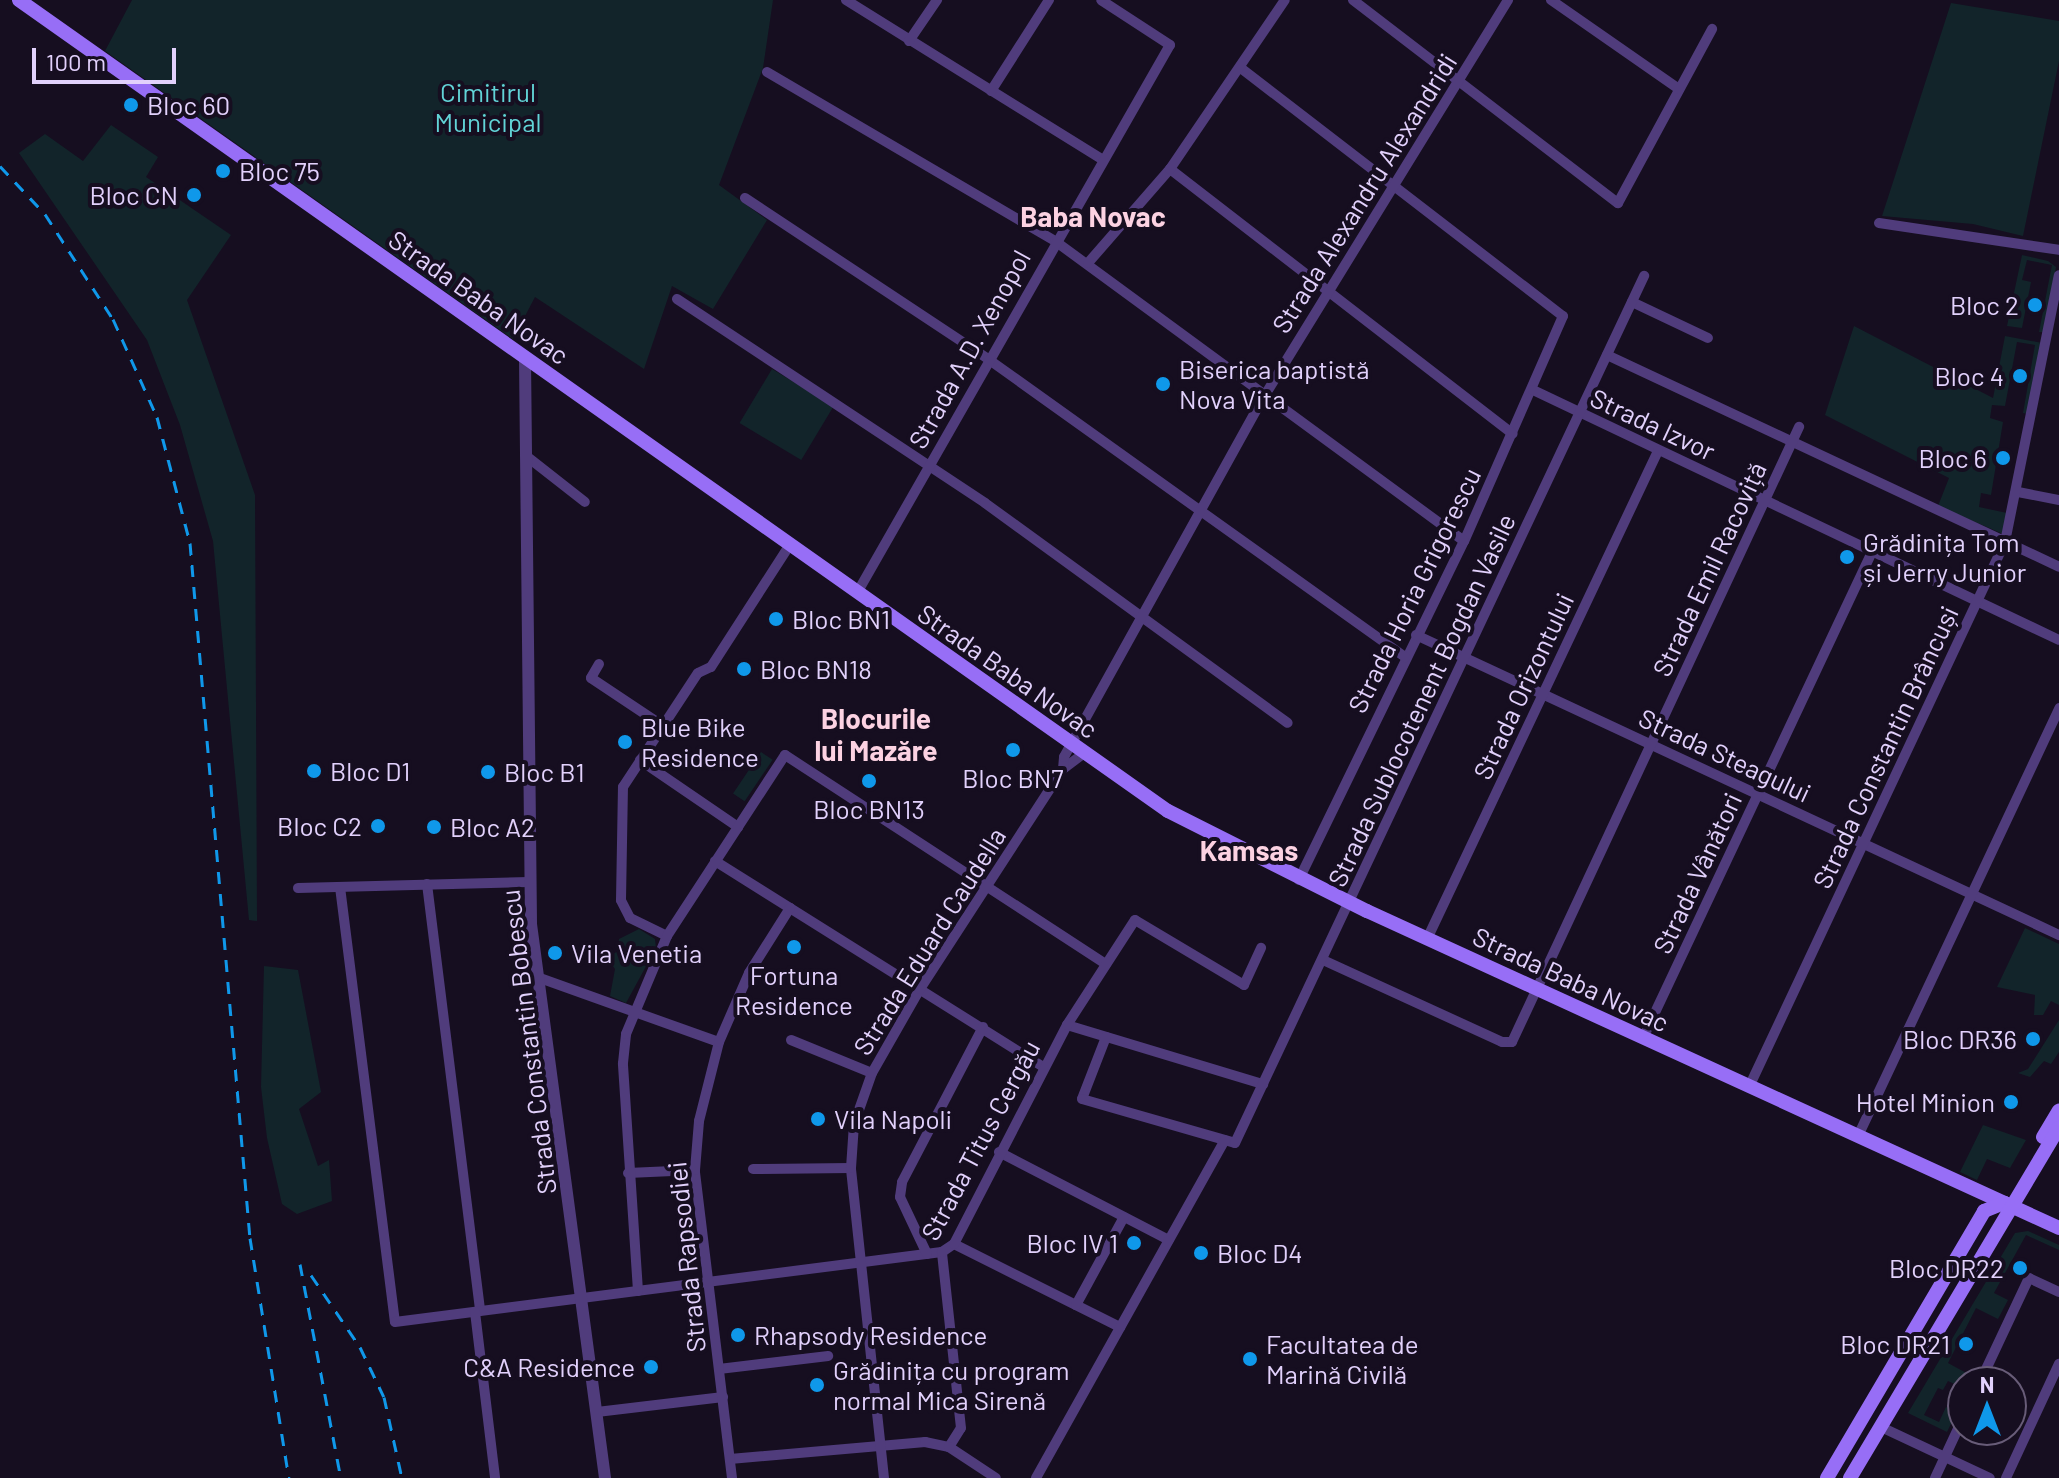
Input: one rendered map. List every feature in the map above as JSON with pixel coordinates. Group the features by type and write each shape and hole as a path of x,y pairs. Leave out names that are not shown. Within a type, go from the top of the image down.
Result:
{"main road":[{"name":"Strada Baba Novac","path":"19,0 1077,750 1193,826 1299,880 2059,1228"},
{"path":"1850,1478 2009,1205 2059,1110"},
{"path":"1827,1478 1984,1211 2009,1205 2059,1128"}],"street":[{"path":"846,0 1103,160"},
{"path":"909,41 937,0"},
{"path":"991,91 1049,0"},
{"name":"Strada A.D. Xenopol","path":"857,593 1055,241 1170,45 1101,0"},
{"path":"1088,263 1170,169 1242,69 1285,0"},
{"path":"1353,0 1618,203 1712,29"},
{"name":"Strada Alexandru Alexandridi","path":"1077,750 1143,618 1265,395 1508,0"},
{"path":"1551,0 1679,89"},
{"path":"1242,69 1395,188"},
{"path":"767,72 1088,263 1383,487 1464,541"},
{"path":"1170,169 1513,434"},
{"name":"Strada Horia Grigorescu","path":"1299,880 1464,541 1563,316 1395,188"},
{"path":"745,198 988,359 1204,510 1405,657"},
{"path":"1879,223 2059,250"},
{"name":"Strada Constantin Brâncuși","path":"1749,1087 2005,542 2018,492 2059,275"},
{"name":"Strada Sublocotenent Bogdan Vasile","path":"1036,1478 1169,1240 1263,1084 1644,276"},
{"path":"677,299 929,465 1288,723"},
{"path":"1632,302 1708,338"},
{"path":"1607,355 2059,567"},
{"name":"Strada Constantin Bobescu","path":"525,359 529,882 537,977 583,1298 605,1478"},
{"name":"Strada Izvor","path":"1533,390 2059,640"},
{"name":"Strada Emil Racoviță","path":"1323,960 1507,1044 1536,989 1799,427"},
{"name":"Strada Orizontului","path":"1427,939 1658,451"},
{"path":"525,455 585,502"},
{"path":"2018,492 2059,500"},
{"path":"667,936 630,918 621,900 623,787 698,673 711,667 789,546"},
{"name":"Strada Vânători","path":"1643,1038 1872,552"},
{"name":"Strada Steagului","path":"1416,635 2059,935"},
{"path":"599,664 591,678 663,726"},
{"path":"1858,1136 2059,708"},
{"name":"Strada Eduard Caudella","path":"884,1478 851,1168 854,1124 872,1073 920,989 1077,750"},
{"path":"638,1291 623,1063 633,1011 667,936 785,755 1106,964"},
{"path":"640,760 738,827"},
{"path":"715,861 1042,1066"},
{"path":"298,888 529,882"},
{"path":"427,884 495,1478"},
{"path":"340,887 395,1322 942,1252"},
{"name":"Strada Rapsodiei","path":"732,1478 695,1170 699,1121 719,1042 749,973 790,908"},
{"name":"Strada Titus Cergău","path":"949,1447 961,1428 942,1252 954,1244 1042,1066 1067,1025 1135,920 1244,985 1261,948"},
{"path":"537,977 719,1042"},
{"path":"1067,1025 1263,1084"},
{"path":"927,1254 900,1197 902,1182 983,1027"},
{"path":"1106,1037 1082,1099 1230,1141"},
{"path":"791,1040 872,1073"},
{"path":"999,1152 1169,1240"},
{"path":"753,1169 851,1168"},
{"path":"628,1173 695,1170"},
{"path":"1076,1305 1124,1217"},
{"path":"954,1244 1120,1327"},
{"path":"1988,1366 2029,1278 2059,1292"},
{"path":"719,1369 828,1356"},
{"path":"2006,1478 2059,1364"},
{"path":"597,1412 723,1397"},
{"path":"1881,1427 1990,1478"},
{"path":"730,1459 880,1443 925,1442 949,1447 996,1478"},
{"path":"1935,1478 1950,1446"}],"green space":[{"name":"Cimitirul Municipal","path":"132,0 773,0 763,68 719,185 767,220 713,309 672,286 644,369 535,297 513,339 105,51"},
{"path":"1951,3 2059,21 2059,61 2023,236 1973,224 1882,216"},
{"path":"111,125 158,157 146,177 231,235 187,300 255,495 257,921 249,920 213,541 180,425 147,340 19,153 45,134 83,161"},
{"path":"2022,255 2048,261 2056,267 2043,332 2039,332 2052,265 2027,260 2022,280 2031,282 2022,328 2007,326"},
{"path":"1854,326 1993,398 2005,336 2042,343 2028,414 2023,413 2035,345 2017,342 2005,406 1992,405 1990,418 2003,422 1991,495 1981,493 1979,507 2007,513 2003,534 1938,506 1949,478 1825,415"},
{"path":"772,369 834,406 801,460 740,423"},
{"path":"761,752 773,760 745,801 733,793"},
{"path":"2025,928 2059,944 2059,1005 2051,1001 2043,1015 2034,1015 2035,995 1997,987"},
{"path":"639,929 655,939 656,948 626,1003 610,996 615,969 607,958 618,951 619,939"},
{"path":"264,966 298,970 321,1092 299,1109 318,1166 329,1160 332,1201 297,1214 282,1204 267,1138 261,1087"},
{"path":"2059,1020 2059,1052 2051,1064 2044,1061 2030,1077 2018,1073 2028,1069"},
{"path":"1983,1125 2026,1140 2010,1168 1987,1159 1977,1180 1960,1172"},
{"path":"2028,1231 2059,1245 2059,1250 2026,1235 1994,1293 2008,1300 1998,1319 1976,1308 1948,1363 1954,1366 1947,1366 1947,1383 1943,1390 1938,1388 1924,1415 1939,1422 1947,1407 1947,1432 1908,1413 2015,1233"}],"railway":[{"path":"0,166 45,214 113,319 157,417 190,543 250,1238 289,1478"},
{"path":"300,1264 341,1478"},
{"path":"311,1275 360,1347 384,1397 402,1478"}],"place":[{"name":"Bloc 60","path":"131,105"},
{"name":"Bloc 75","path":"223,171"},
{"name":"Bloc CN","path":"194,195"},
{"name":"Bloc 2","path":"2035,305"},
{"name":"Bloc 4","path":"2020,376"},
{"name":"Biserica baptistă Nova Vita","path":"1163,384"},
{"name":"Bloc 6","path":"2003,458"},
{"name":"Grădinița Tom și Jerry Junior","path":"1847,557"},
{"name":"Bloc BN1","path":"776,619"},
{"name":"Bloc BN18","path":"744,669"},
{"name":"Blue Bike Residence","path":"625,742"},
{"name":"Bloc BN7","path":"1013,750"},
{"name":"Bloc D1","path":"314,771"},
{"name":"Bloc B1","path":"488,772"},
{"name":"Bloc BN13","path":"869,781"},
{"name":"Bloc C2","path":"378,826"},
{"name":"Bloc A2","path":"434,827"},
{"name":"Fortuna Residence","path":"794,947"},
{"name":"Vila Venetia","path":"555,953"},
{"name":"Bloc DR36","path":"2033,1039"},
{"name":"Hotel Minion","path":"2011,1102"},
{"name":"Vila Napoli","path":"818,1119"},
{"name":"Bloc IV 1","path":"1134,1243"},
{"name":"Bloc D4","path":"1201,1253"},
{"name":"Bloc DR22","path":"2020,1268"},
{"name":"Rhapsody Residence","path":"738,1335"},
{"name":"Bloc DR21","path":"1966,1344"},
{"name":"Facultatea de Marină Civilă","path":"1250,1359"},
{"name":"C&A Residence","path":"651,1367"},
{"name":"Grădinița cu program normal Mica Sirenă","path":"817,1385"}],"district":[{"name":"Baba Novac","path":"1093,216"},
{"name":"Blocurile lui Mazăre","path":"876,734"},
{"name":"Kamsas","path":"1249,850"}]}
